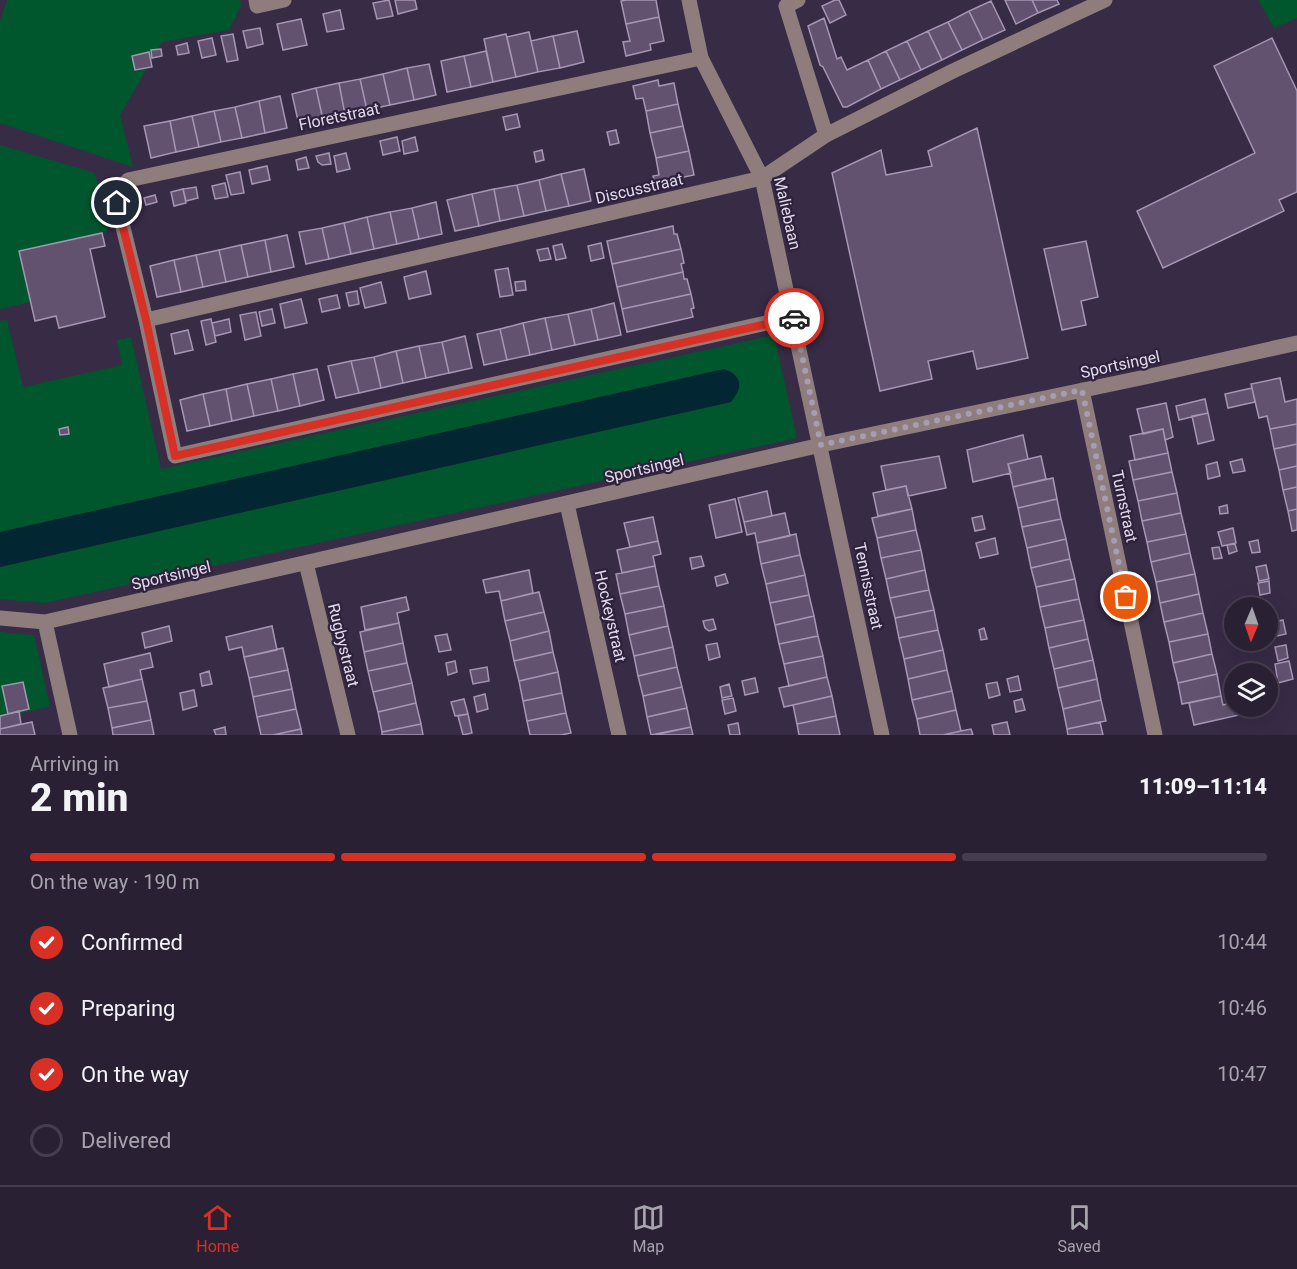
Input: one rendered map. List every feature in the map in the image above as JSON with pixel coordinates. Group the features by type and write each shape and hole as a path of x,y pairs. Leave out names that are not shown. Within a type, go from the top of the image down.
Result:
{"street":[{"path":"256,0 257,6 284,0"},
{"name":"Maliebaan","path":"689,0 701,58 762,178 821,445"},
{"path":"798,0 786,6 826,135"},
{"name":"Discusstraat","path":"146,320 762,178 826,135 953,70 1105,0"},
{"name":"Floretstraat","path":"146,320 117,203 128,180 701,58"},
{"path":"146,320 175,456 793,317"},
{"name":"Sportsingel","path":"0,618 45,622 821,445 1297,343"},
{"name":"Turnstraat","path":"1082,390 1155,735"},
{"name":"Tennisstraat","path":"821,445 882,735"},
{"name":"Hockeystraat","path":"567,504 619,735"},
{"name":"Rugbystraat","path":"306,563 348,735"},
{"path":"45,622 70,735"}],"green space":[{"path":"7,0 240,0 241,6 229,30 162,42 120,115 133,167 0,123 0,22"},
{"path":"1258,0 1297,0 1297,18 1274,28"},
{"path":"0,145 95,173 108,232 19,251 30,302 0,309"},
{"path":"7,320 23,387 122,365 117,340 131,337 161,469 774,335 797,438 44,603 0,599 0,567 731,402 734,373 724,369 0,532 0,321"},
{"path":"0,632 34,635 50,706 0,719"}],"water":[{"path":"724,369 735,375 739,383 738,392 731,402 0,567 0,532"}],"building":[{"path":"389,0 393,16 377,19 373,3"},
{"path":"395,0 415,0 417,9 398,14"},
{"path":"656,0 659,17 626,24 621,1"},
{"path":"839,0 846,15 830,23 822,6"},
{"path":"1005,0 1032,0 1038,13 1016,24"},
{"path":"1032,0 1057,0 1059,4 1038,13"},
{"path":"991,1 1005,30 983,40 969,11"},
{"path":"340,10 344,29 327,32 323,14"},
{"path":"969,11 983,40 962,50 948,22"},
{"path":"659,17 664,41 650,44 651,50 626,56 623,42 630,41 626,24"},
{"path":"824,18 837,59 841,57 847,70 868,60 881,89 847,107 843,107 820,65 808,26"},
{"path":"301,19 307,45 283,50 277,24"},
{"path":"948,22 962,50 942,60 928,31"},
{"path":"260,28 263,44 247,48 243,31"},
{"path":"577,31 584,62 560,68 553,36"},
{"path":"928,31 942,60 921,70 907,41"},
{"path":"529,32 538,72 516,77 507,37"},
{"path":"233,34 238,60 227,62 221,36"},
{"path":"506,34 516,77 493,82 484,39"},
{"path":"553,36 560,68 538,72 531,41"},
{"path":"212,38 216,55 202,58 198,41"},
{"path":"1272,38 1297,91 1297,192 1279,200 1284,211 1163,268 1137,211 1255,153 1214,66"},
{"path":"907,41 921,70 900,80 886,51"},
{"path":"187,43 189,53 178,55 176,46"},
{"path":"161,49 162,56 152,58 151,50"},
{"path":"486,51 493,82 471,87 464,56"},
{"path":"886,51 900,80 881,89 868,60"},
{"path":"149,52 152,67 135,70 132,56"},
{"path":"464,56 471,87 447,92 441,61"},
{"path":"429,64 436,95 414,100 407,68"},
{"path":"407,68 414,100 390,105 383,74"},
{"path":"383,74 390,105 367,110 360,79"},
{"path":"360,79 367,110 345,115 339,83"},
{"path":"658,80 659,86 674,83 678,104 646,111 643,98 636,99 633,86"},
{"path":"339,83 345,115 323,120 316,88"},
{"path":"316,88 323,120 299,125 292,94"},
{"path":"280,96 287,128 265,133 259,101"},
{"path":"259,101 265,133 242,138 235,107"},
{"path":"678,104 683,126 650,133 646,111"},
{"path":"235,107 242,138 221,142 214,111"},
{"path":"214,111 221,142 199,147 192,116"},
{"path":"517,114 520,127 506,130 503,117"},
{"path":"192,116 199,147 176,152 170,121"},
{"path":"170,121 176,152 151,158 144,126"},
{"path":"683,126 689,151 656,158 650,133"},
{"path":"977,128 1028,358 977,369 973,351 928,361 932,379 880,391 832,173 881,150 886,175 932,166 928,151"},
{"path":"616,130 619,143 610,145 607,132"},
{"path":"397,137 400,151 383,155 380,141"},
{"path":"415,137 418,151 404,154 402,141"},
{"path":"542,150 544,160 536,162 534,152"},
{"path":"689,151 694,175 679,178 681,184 656,189 653,176 659,175 656,158"},
{"path":"329,153 331,164 322,165 318,162 316,156"},
{"path":"346,153 350,169 337,172 334,156"},
{"path":"306,157 309,168 298,170 296,160"},
{"path":"267,166 270,180 252,184 249,170"},
{"path":"584,169 591,201 569,206 561,174"},
{"path":"240,172 244,193 231,195 226,175"},
{"path":"561,174 569,206 546,211 539,180"},
{"path":"539,180 546,211 524,216 517,185"},
{"path":"225,183 228,197 215,199 212,186"},
{"path":"517,185 524,216 500,221 494,189"},
{"path":"196,187 198,198 186,201 183,189"},
{"path":"183,189 186,203 174,206 171,192"},
{"path":"494,189 500,221 479,226 472,194"},
{"path":"472,194 479,226 455,231 447,200"},
{"path":"155,195 157,202 146,205 144,198"},
{"path":"436,202 442,234 419,239 412,208"},
{"path":"412,208 419,239 397,244 390,212"},
{"path":"390,212 397,244 374,249 367,217"},
{"path":"367,217 374,249 351,254 344,223"},
{"path":"344,223 351,254 329,259 322,228"},
{"path":"673,226 681,249 612,264 607,241"},
{"path":"322,228 329,259 306,264 299,232"},
{"path":"102,233 105,246 90,249 105,317 59,328 56,316 35,321 19,251"},
{"path":"287,235 294,267 271,272 265,240"},
{"path":"265,240 271,272 248,277 241,245"},
{"path":"1086,241 1098,297 1081,301 1086,325 1062,330 1044,249"},
{"path":"601,243 604,258 591,261 588,246"},
{"path":"562,244 566,258 556,260 553,246"},
{"path":"241,245 248,277 226,282 219,250"},
{"path":"548,248 551,259 540,261 537,250"},
{"path":"681,249 683,272 617,287 612,264"},
{"path":"219,250 226,282 203,287 196,255"},
{"path":"196,255 203,287 181,292 174,260"},
{"path":"174,260 181,292 157,297 150,266"},
{"path":"508,268 513,295 500,297 495,270"},
{"path":"426,271 431,294 409,299 404,277"},
{"path":"683,272 691,294 622,309 617,287"},
{"path":"525,281 526,290 516,291 515,282"},
{"path":"381,282 386,303 365,308 360,288"},
{"path":"357,291 359,304 349,306 346,293"},
{"path":"691,294 693,317 627,332 622,309"},
{"path":"337,295 340,308 322,312 319,299"},
{"path":"301,299 307,323 285,328 280,304"},
{"path":"614,303 621,335 598,340 591,309"},
{"path":"272,309 275,323 262,326 259,312"},
{"path":"591,309 598,340 575,345 568,314"},
{"path":"256,312 261,336 245,340 240,315"},
{"path":"568,314 575,345 552,350 545,318"},
{"path":"545,318 552,350 530,355 523,323"},
{"path":"211,319 216,342 206,345 201,321"},
{"path":"229,319 231,332 215,336 212,323"},
{"path":"523,323 530,355 507,360 500,329"},
{"path":"500,329 507,360 484,365 477,334"},
{"path":"188,330 193,350 175,354 171,334"},
{"path":"465,336 472,368 449,373 442,342"},
{"path":"442,342 449,373 426,378 419,346"},
{"path":"419,346 426,378 403,383 396,351"},
{"path":"396,351 403,383 381,388 374,357"},
{"path":"374,357 381,388 359,393 351,361"},
{"path":"351,361 359,393 336,398 328,366"},
{"path":"317,369 324,400 300,406 293,374"},
{"path":"293,374 300,406 278,411 271,379"},
{"path":"1280,378 1285,402 1297,399 1297,424 1270,429 1267,416 1259,418 1251,384"},
{"path":"271,379 278,411 254,416 247,384"},
{"path":"247,384 254,416 232,421 226,389"},
{"path":"1252,388 1255,402 1228,408 1225,394"},
{"path":"226,389 232,421 210,426 203,394"},
{"path":"203,394 210,426 187,431 180,400"},
{"path":"1205,399 1208,413 1179,420 1176,406"},
{"path":"1166,403 1173,437 1165,440 1163,429 1143,434 1137,409"},
{"path":"1208,413 1214,440 1198,444 1192,416"},
{"path":"1297,424 1297,444 1274,449 1270,429"},
{"path":"68,427 69,434 60,435 59,429"},
{"path":"1163,429 1168,453 1135,460 1130,436"},
{"path":"1023,435 1028,459 1008,464 1011,473 973,482 967,450"},
{"path":"1297,444 1297,466 1279,470 1274,449"},
{"path":"1168,453 1172,472 1133,480 1129,461"},
{"path":"939,456 946,488 908,496 906,486 886,490 881,466"},
{"path":"1041,456 1046,479 1013,487 1008,464"},
{"path":"1242,459 1245,471 1233,473 1230,462"},
{"path":"1217,462 1220,476 1208,479 1206,465"},
{"path":"1297,466 1297,487 1283,490 1279,470"},
{"path":"1172,472 1177,493 1138,501 1133,480"},
{"path":"1053,478 1057,499 1018,508 1013,487"},
{"path":"906,486 912,509 878,516 873,493"},
{"path":"1297,487 1297,509 1288,511 1283,490"},
{"path":"767,491 772,516 744,522 738,498"},
{"path":"1177,493 1181,513 1142,521 1138,501"},
{"path":"735,499 742,532 716,538 709,505"},
{"path":"1057,499 1061,519 1022,527 1018,508"},
{"path":"1227,505 1228,513 1220,514 1219,507"},
{"path":"912,509 916,530 877,538 872,518"},
{"path":"1297,509 1297,530 1292,531 1288,511"},
{"path":"785,513 790,536 757,543 755,533 747,535 744,522"},
{"path":"1181,513 1186,534 1147,542 1142,521"},
{"path":"982,516 985,529 975,531 972,518"},
{"path":"653,517 658,541 630,547 624,523"},
{"path":"1061,519 1066,539 1027,548 1022,527"},
{"path":"1233,528 1236,543 1222,546 1218,532"},
{"path":"916,530 921,550 881,558 877,538"},
{"path":"796,534 800,555 761,564 757,543"},
{"path":"1186,534 1190,553 1151,562 1147,542"},
{"path":"995,538 998,554 980,558 976,543"},
{"path":"1066,539 1070,559 1031,568 1027,548"},
{"path":"1258,540 1260,552 1252,553 1249,542"},
{"path":"658,541 661,554 653,556 655,566 622,573 617,550"},
{"path":"1235,544 1237,551 1229,554 1227,545"},
{"path":"1219,547 1222,558 1214,559 1212,548"},
{"path":"921,550 925,570 886,579 881,558"},
{"path":"1190,553 1195,574 1156,582 1151,562"},
{"path":"800,555 805,575 766,584 761,564"},
{"path":"701,556 704,566 692,569 690,558"},
{"path":"1070,559 1075,579 1036,587 1031,568"},
{"path":"1266,565 1269,579 1259,581 1256,567"},
{"path":"655,566 659,586 620,594 616,574"},
{"path":"529,570 533,593 501,601 499,591 486,593 483,580"},
{"path":"925,570 929,590 890,598 886,579"},
{"path":"725,574 728,583 717,586 715,577"},
{"path":"1195,574 1199,594 1160,603 1156,582"},
{"path":"805,575 809,595 770,603 766,584"},
{"path":"1075,579 1079,599 1040,607 1036,587"},
{"path":"1269,581 1270,593 1260,595 1258,583"},
{"path":"659,586 664,606 625,614 620,594"},
{"path":"929,590 934,610 895,618 890,598"},
{"path":"539,592 544,612 505,621 501,601"},
{"path":"1199,594 1203,613 1164,622 1160,603"},
{"path":"809,595 814,616 775,625 770,603"},
{"path":"406,597 409,610 397,613 399,623 365,630 361,607"},
{"path":"1079,599 1084,620 1045,628 1040,607"},
{"path":"664,606 668,626 629,635 625,614"},
{"path":"934,610 938,630 899,638 895,618"},
{"path":"544,612 549,631 510,641 505,621"},
{"path":"1203,613 1208,634 1169,642 1164,622"},
{"path":"814,616 818,636 779,644 775,625"},
{"path":"713,619 716,629 709,631 705,628 703,621"},
{"path":"1084,620 1088,639 1049,648 1045,628"},
{"path":"1283,620 1286,634 1278,636 1278,621"},
{"path":"399,623 403,643 364,652 360,632"},
{"path":"169,626 172,641 145,648 142,633"},
{"path":"272,626 277,650 244,657 242,647 229,650 226,637"},
{"path":"668,626 673,647 634,656 629,635"},
{"path":"984,628 987,639 981,640 979,630"},
{"path":"938,630 943,650 904,659 899,638"},
{"path":"549,631 553,652 514,661 510,641"},
{"path":"447,634 451,650 439,652 435,636"},
{"path":"1208,634 1212,654 1173,663 1169,642"},
{"path":"818,636 823,656 784,664 779,644"},
{"path":"1088,639 1093,660 1054,669 1049,648"},
{"path":"403,643 407,663 368,671 364,652"},
{"path":"717,643 720,657 709,660 706,645"},
{"path":"1286,645 1288,658 1278,661 1276,651 1278,651 1278,646"},
{"path":"673,647 677,667 638,676 634,656"},
{"path":"283,648 288,670 249,678 244,657"},
{"path":"943,650 947,670 908,679 904,659"},
{"path":"553,652 558,672 519,681 514,661"},
{"path":"150,653 153,667 140,670 142,679 109,687 104,664"},
{"path":"1212,654 1217,674 1178,683 1173,663"},
{"path":"823,656 827,677 789,686 784,664"},
{"path":"1093,660 1097,679 1058,688 1054,669"},
{"path":"455,661 457,672 448,675 446,663"},
{"path":"1289,661 1293,679 1278,683 1278,663"},
{"path":"407,663 412,683 373,692 368,671"},
{"path":"487,667 489,681 473,684 470,670"},
{"path":"677,667 682,687 643,696 638,676"},
{"path":"288,670 292,689 253,697 249,678"},
{"path":"947,670 952,691 912,700 908,679"},
{"path":"209,671 212,684 202,686 200,674"},
{"path":"558,672 562,693 523,701 519,681"},
{"path":"1217,674 1221,696 1182,704 1178,683"},
{"path":"1018,676 1021,690 1010,692 1007,679"},
{"path":"827,677 832,696 784,707 779,688"},
{"path":"755,678 758,692 745,695 742,681"},
{"path":"142,679 147,701 108,708 103,688"},
{"path":"1097,679 1101,700 1063,709 1058,688"},
{"path":"23,682 29,709 8,714 2,686"},
{"path":"997,682 1000,695 989,698 986,684"},
{"path":"412,683 416,703 378,712 373,692"},
{"path":"729,684 732,696 722,698 720,687"},
{"path":"682,687 687,708 647,717 643,696"},
{"path":"292,689 296,709 257,717 253,697"},
{"path":"194,690 197,706 183,710 180,693"},
{"path":"952,691 956,710 917,719 912,700"},
{"path":"562,693 566,713 527,721 523,701"},
{"path":"485,694 488,709 477,712 474,697"},
{"path":"832,696 836,716 797,724 793,705"},
{"path":"1221,696 1224,717 1230,717 1194,725 1189,703"},
{"path":"733,698 736,711 725,714 722,700"},
{"path":"464,699 468,714 455,716 451,702"},
{"path":"1022,699 1025,710 1016,712 1014,701"},
{"path":"1101,700 1106,721 1067,729 1063,709"},
{"path":"147,701 151,720 112,728 108,708"},
{"path":"416,703 421,724 382,732 378,712"},
{"path":"687,708 691,727 651,735 647,717"},
{"path":"296,709 301,729 261,735 257,717"},
{"path":"956,710 961,731 943,735 920,735 917,719"},
{"path":"19,711 21,724 0,729 0,716"},
{"path":"566,713 571,733 530,735 527,721"},
{"path":"468,714 472,733 463,735 458,716"},
{"path":"836,716 840,735 799,735 797,724"},
{"path":"151,720 154,735 113,735 112,728"},
{"path":"32,722 35,735 0,735 0,729"},
{"path":"1007,722 1010,735 994,735 992,725"},
{"path":"1100,722 1103,735 1068,735 1067,729"},
{"path":"738,723 740,735 730,735 728,725"},
{"path":"421,724 423,735 382,735 382,732"},
{"path":"225,727 226,735 216,735 214,730"},
{"path":"691,727 693,735 655,735"},
{"path":"301,729 302,735 273,735"},
{"path":"971,729 973,735 943,735 961,731"}],"way so far":[{"path":"794,318 821,445 1082,390 1126,597"}],"route":[{"path":"117,203 146,320 175,456 794,318"}]}
